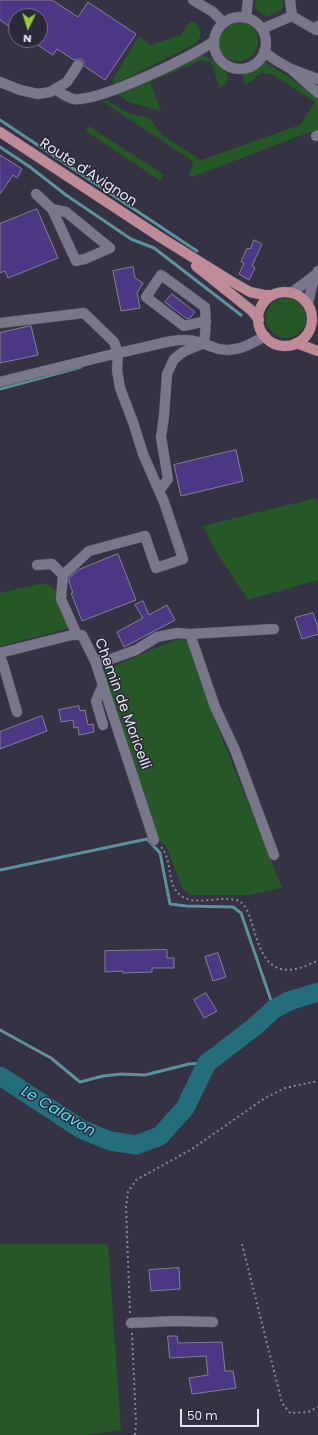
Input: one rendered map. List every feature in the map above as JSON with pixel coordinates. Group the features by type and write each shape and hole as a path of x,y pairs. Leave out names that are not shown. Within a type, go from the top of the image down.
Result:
{"main road":[{"name":"Route d'Avignon","path":"0,132 160,237 250,292 273,295"},
{"name":"Route d'Avignon","path":"160,237 251,310 259,320"},
{"path":"279,293 291,293 300,297 308,304 315,327 305,337 296,343 285,346 279,345 265,336 262,331 259,320 260,310 265,301 273,295 279,293"},
{"path":"296,343 318,351"}],"street":[{"path":"193,0 213,12 223,22"},
{"path":"246,18 248,0"},
{"path":"290,0 292,16"},
{"path":"262,29 292,16"},
{"path":"292,16 316,30 318,26"},
{"path":"234,17 246,18 258,24 262,29 265,38 264,52 257,62 249,67 242,69 234,68 226,65 218,58 214,49 215,33 223,22 234,17"},
{"path":"55,89 72,99 85,99 99,95 153,74 201,50 214,41"},
{"path":"264,52 291,69 318,79"},
{"path":"0,82 20,90 38,94 55,89 67,82 78,65"},
{"path":"291,69 318,92"},
{"path":"36,194 52,209 76,261 85,259 110,248 66,212 52,209"},
{"path":"291,293 318,271"},
{"path":"308,304 312,285 318,271"},
{"path":"204,343 206,329 206,321 205,307 161,275 146,297 184,326 206,321"},
{"path":"0,324 84,313 114,342 118,353 117,370 120,388 143,454 159,492 182,559 156,568 145,536 89,551 62,575"},
{"path":"0,382 118,353 184,340 204,343 219,349 227,350 245,347 265,336"},
{"path":"159,492 168,479 161,437 167,374 174,359 183,352 204,343"},
{"path":"37,565 52,564 62,575 61,599 77,635"},
{"path":"95,661 111,659 136,650 157,637 177,633 190,634 274,628"},
{"path":"190,634 215,707 235,750 274,855"},
{"name":"Chemin de Moricelli","path":"0,655 72,635 82,635 95,661 154,840"},
{"path":"0,655 4,664 17,712"},
{"path":"103,686 96,701 103,725"},
{"path":"131,1323 175,1321 213,1322"}],"path":[{"path":"154,840 163,849 167,857 173,886 179,894 193,901 232,900 239,901 243,905 248,911 265,959 274,966 284,970 296,969 318,961"},
{"path":"135,1435 136,1422 126,1207 128,1192 136,1180 192,1149 265,1098 285,1088 318,1080"},
{"path":"242,1244 282,1403 290,1413 308,1412 318,1408"}],"green space":[{"path":"255,0 283,0 284,5 281,10 267,17 255,8"},
{"path":"193,21 200,29 200,37 196,43 115,84 112,81 139,36 150,45 181,35 190,22"},
{"path":"238,21 252,27 258,41 252,55 238,61 224,55 218,41 224,27"},
{"path":"201,55 212,60 227,73 228,81 220,88 211,62 202,60 150,82 161,111 128,102 118,94 195,56"},
{"path":"264,62 318,96 318,129 192,177 189,173 194,162 103,102 106,100 130,114 146,117 151,120 162,135 201,160 300,125 315,102 273,75 263,73 246,84 243,82 243,75 260,63"},
{"path":"89,126 164,175 160,181 86,131"},
{"path":"290,298 297,301 303,307 306,318 305,326 297,335 290,338 282,338 275,335 267,326 266,314 269,307 278,299"},
{"path":"316,498 318,503 318,580 248,600 215,550 203,526"},
{"path":"43,583 55,589 62,612 70,628 0,646 0,593"},
{"path":"181,638 190,644 209,705 282,888 249,895 190,895 182,888 167,848 158,839 104,671"},
{"path":"0,1244 108,1244 121,1430 86,1435 0,1435"}],"building":[{"path":"0,0 52,0 78,17 88,2 136,34 105,80 84,66 84,62 81,59 74,60 57,49 53,55 42,48 48,48 48,8 8,8 8,26 0,20"},
{"path":"0,155 22,169 17,178 13,175 0,194"},
{"path":"37,209 58,258 8,278 5,271 0,273 0,224"},
{"path":"254,240 262,244 252,266 255,268 249,280 239,274 244,263 241,262 247,248 250,249"},
{"path":"133,267 135,278 143,283 137,293 140,308 121,311 113,271"},
{"path":"172,294 195,312 190,318 187,319 165,302"},
{"path":"31,326 38,355 0,363 0,333"},
{"path":"236,450 243,481 181,496 174,465"},
{"path":"118,554 136,600 82,621 71,593 73,593 69,578 78,570"},
{"path":"143,601 149,615 167,605 175,620 124,647 117,632 143,618 135,605"},
{"path":"313,613 318,627 318,634 302,639 295,618"},
{"path":"79,706 80,711 85,710 88,725 93,724 94,732 79,735 78,727 74,728 73,720 61,722 59,710"},
{"path":"42,716 47,731 0,749 0,732"},
{"path":"167,950 167,958 174,958 174,968 152,968 152,972 105,972 105,951"},
{"path":"218,953 226,977 213,981 205,957"},
{"path":"206,993 217,1011 204,1018 194,1000"},
{"path":"179,1268 180,1289 151,1291 149,1270"},
{"path":"168,1336 177,1336 178,1343 222,1342 225,1371 233,1371 236,1388 192,1394 189,1378 208,1375 206,1356 170,1358"}],"waterway":[{"path":"0,120 197,251"},
{"path":"0,147 30,167 66,195 131,239 154,248 241,315"},
{"path":"0,389 81,367"},
{"path":"0,870 147,839 160,853 170,904 186,906 233,907 241,913 274,1009"},
{"name":"Le Calavon","path":"0,1076 81,1129 110,1141 136,1145 160,1136 185,1108 207,1063 253,1028 274,1009 289,1001 318,992"},
{"path":"0,1030 51,1058 80,1082 103,1076 121,1074 145,1075 189,1064 207,1063"}]}
